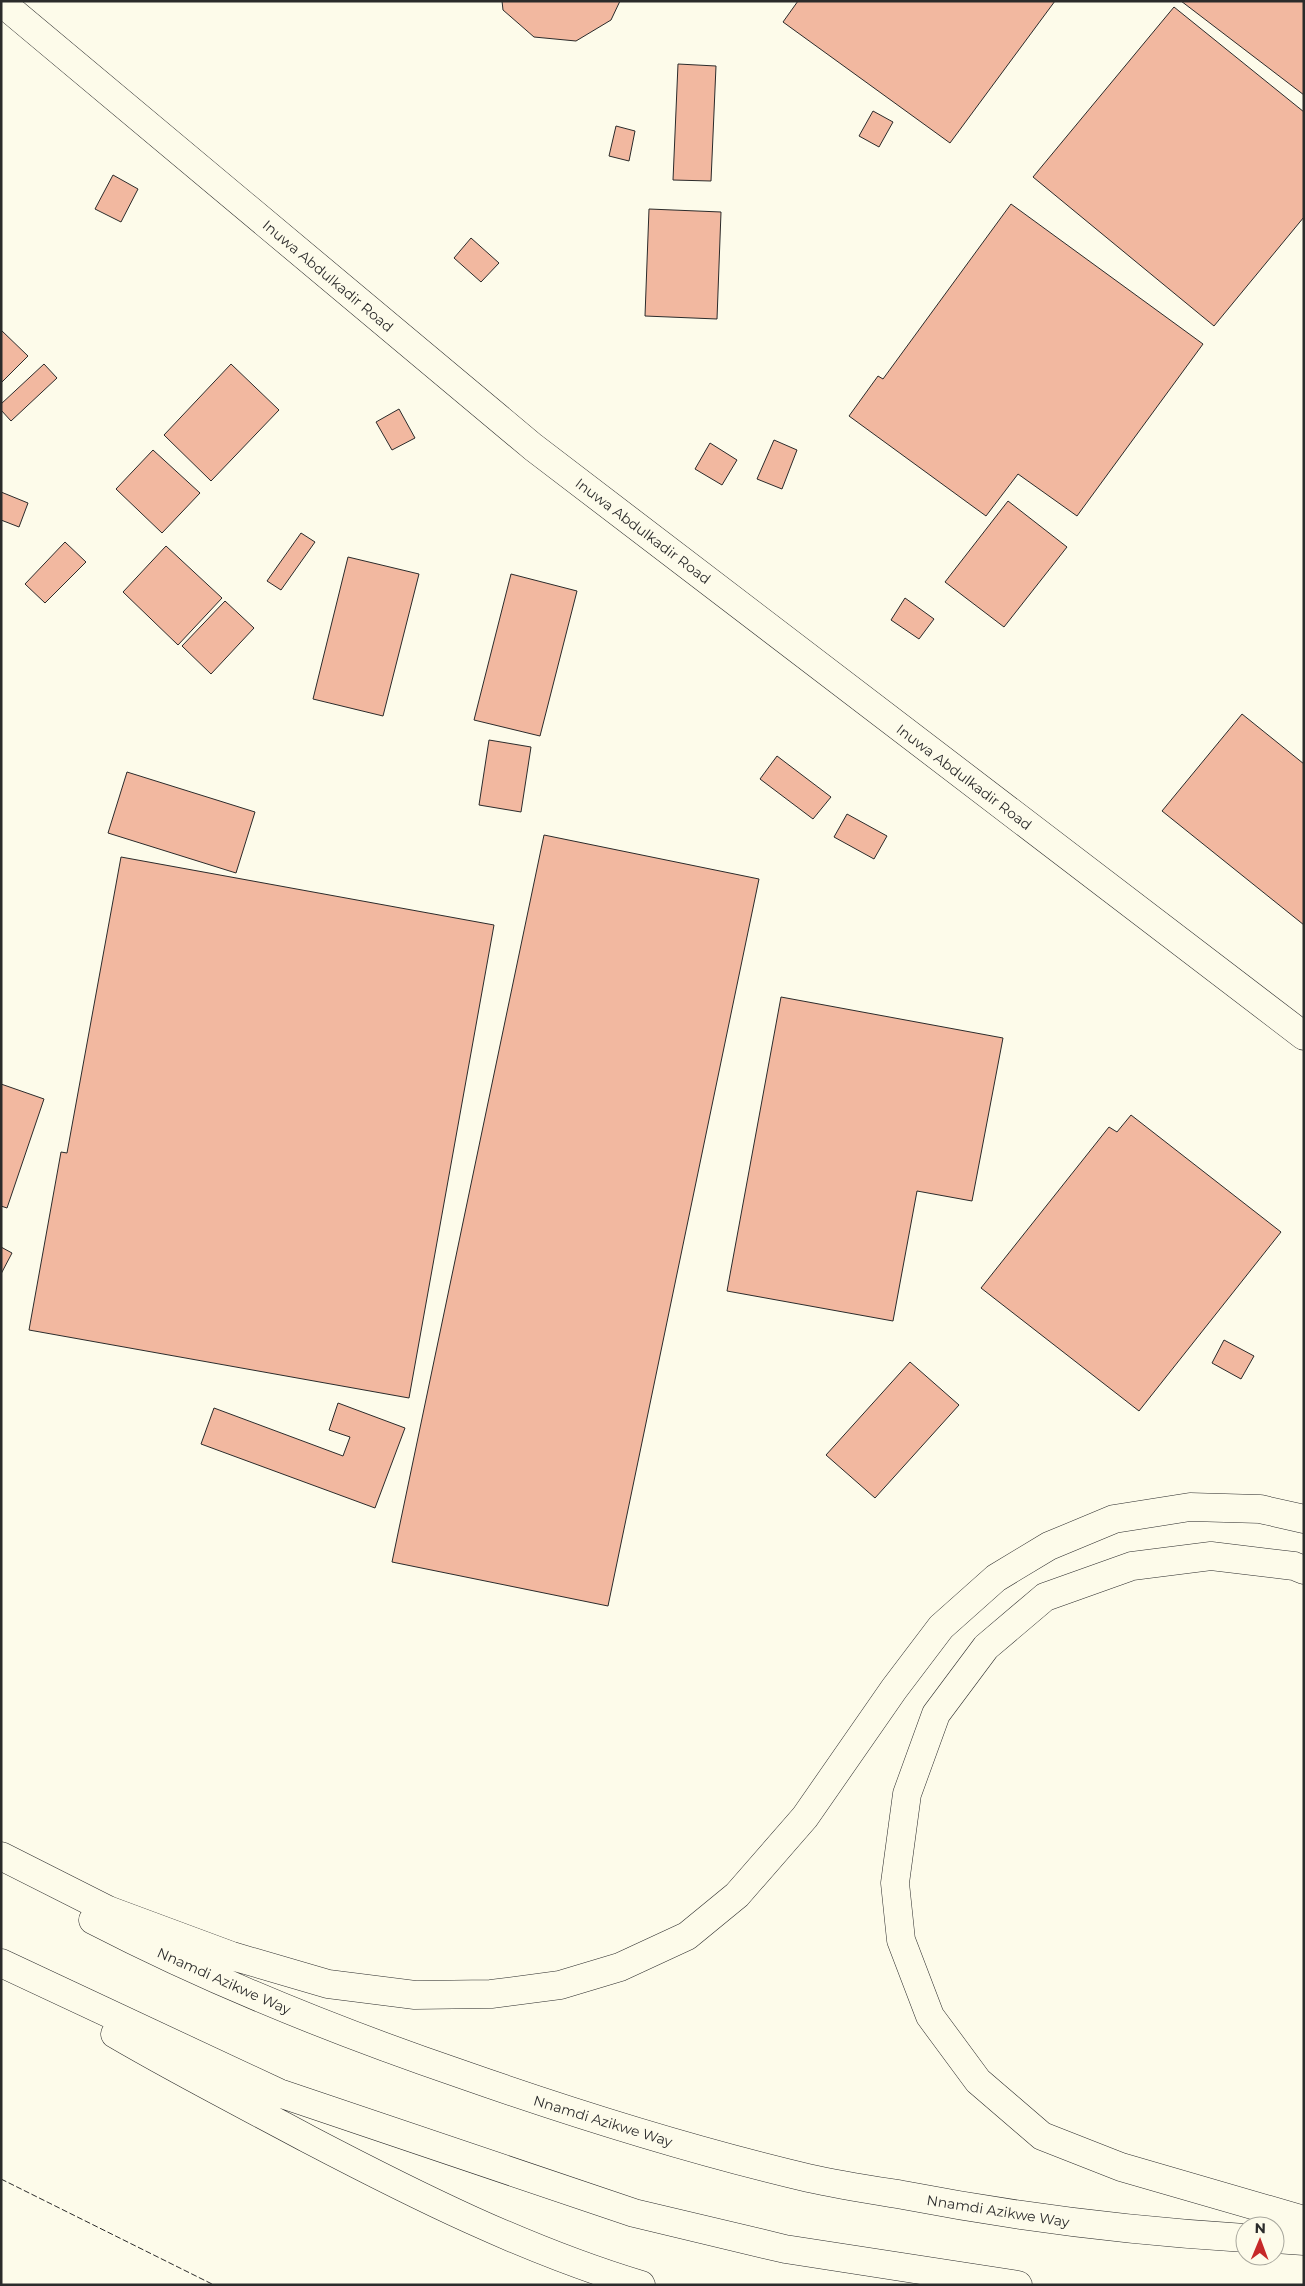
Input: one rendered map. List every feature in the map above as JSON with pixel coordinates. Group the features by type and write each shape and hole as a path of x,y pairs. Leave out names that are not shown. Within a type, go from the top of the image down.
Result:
{"main road":[{"name":"Inuwa Abdulkadir Road","path":"1,2 533,448 1304,1036"},
{"path":"1,1856 108,1910 232,1956 328,1984 415,1995 490,1994 560,1985 620,1967 687,1936 737,1895 805,1817 894,1689 941,1626 996,1578 1049,1546 1114,1519 1190,1507 1260,1509 1304,1519"},
{"path":"1304,1570 1294,1566 1211,1556 1132,1566 1044,1598 986,1647 936,1714 907,1794 895,1883 902,1940 930,2016 978,2081 1042,2136 1121,2167 1304,2220"},
{"name":"Nnamdi Azikwe Way","path":"1,1869 38,1892 138,1944 269,2002 404,2055 548,2105 658,2139 810,2178 993,2212 1154,2232 1235,2237"},
{"path":"1,1963 279,2093 634,2213 786,2249 1018,2285"},
{"path":"1,1968 162,2062 409,2191 585,2268 641,2285"},
{"path":"1285,2240 1304,2241"}],"building":[{"path":"502,1 620,1 611,20 576,41 534,37 503,10"},
{"path":"798,1 1055,1 950,143 783,22"},
{"path":"1181,1 1304,1 1304,95"},
{"path":"1174,7 1304,112 1304,217 1214,326 1033,177"},
{"path":"678,64 716,66 711,181 673,180"},
{"path":"873,111 893,122 879,147 859,136"},
{"path":"616,126 635,131 629,161 609,156"},
{"path":"113,175 138,189 121,222 95,209"},
{"path":"1011,204 1203,344 1077,516 1018,474 986,516 849,416 878,376 883,379"},
{"path":"649,209 721,212 717,319 645,316"},
{"path":"471,238 499,263 481,282 454,258"},
{"path":"1,330 28,356 1,383"},
{"path":"44,364 57,378 11,421 1,410 1,404"},
{"path":"231,364 279,410 211,481 164,435"},
{"path":"399,409 415,438 392,450 376,422"},
{"path":"774,440 797,450 782,489 757,479"},
{"path":"710,443 737,460 722,485 695,469"},
{"path":"153,450 200,493 162,533 116,489"},
{"path":"1,492 28,503 19,527 1,520"},
{"path":"1008,501 1067,547 1004,627 945,582"},
{"path":"301,533 315,542 281,590 267,581"},
{"path":"65,542 86,562 45,603 25,584"},
{"path":"166,546 222,598 178,645 123,592"},
{"path":"348,557 419,574 383,716 313,699"},
{"path":"511,574 577,591 540,736 474,720"},
{"path":"905,598 934,619 919,639 891,620"},
{"path":"225,601 254,628 211,674 182,646"},
{"path":"1242,714 1304,764 1304,925 1162,811"},
{"path":"489,740 531,747 521,812 479,805"},
{"path":"777,756 831,797 813,819 760,779"},
{"path":"127,772 255,812 236,873 108,833"},
{"path":"847,814 887,836 874,859 834,837"},
{"path":"544,835 759,879 608,1606 392,1562"},
{"path":"121,857 494,925 409,1398 29,1330 61,1152 67,1153"},
{"path":"781,997 1003,1038 972,1201 917,1191 893,1321 727,1291"},
{"path":"1,1084 44,1099 7,1208 1,1206"},
{"path":"1131,1115 1281,1232 1139,1411 981,1288 1109,1127 1117,1132"},
{"path":"1,1247 12,1253 1,1274"},
{"path":"1224,1340 1254,1356 1241,1379 1212,1363"},
{"path":"910,1362 959,1405 875,1498 826,1455"},
{"path":"338,1403 405,1428 375,1508 201,1444 214,1408 343,1456 350,1437 329,1430"}],"fence":[{"path":"1,2179 214,2285"}]}
